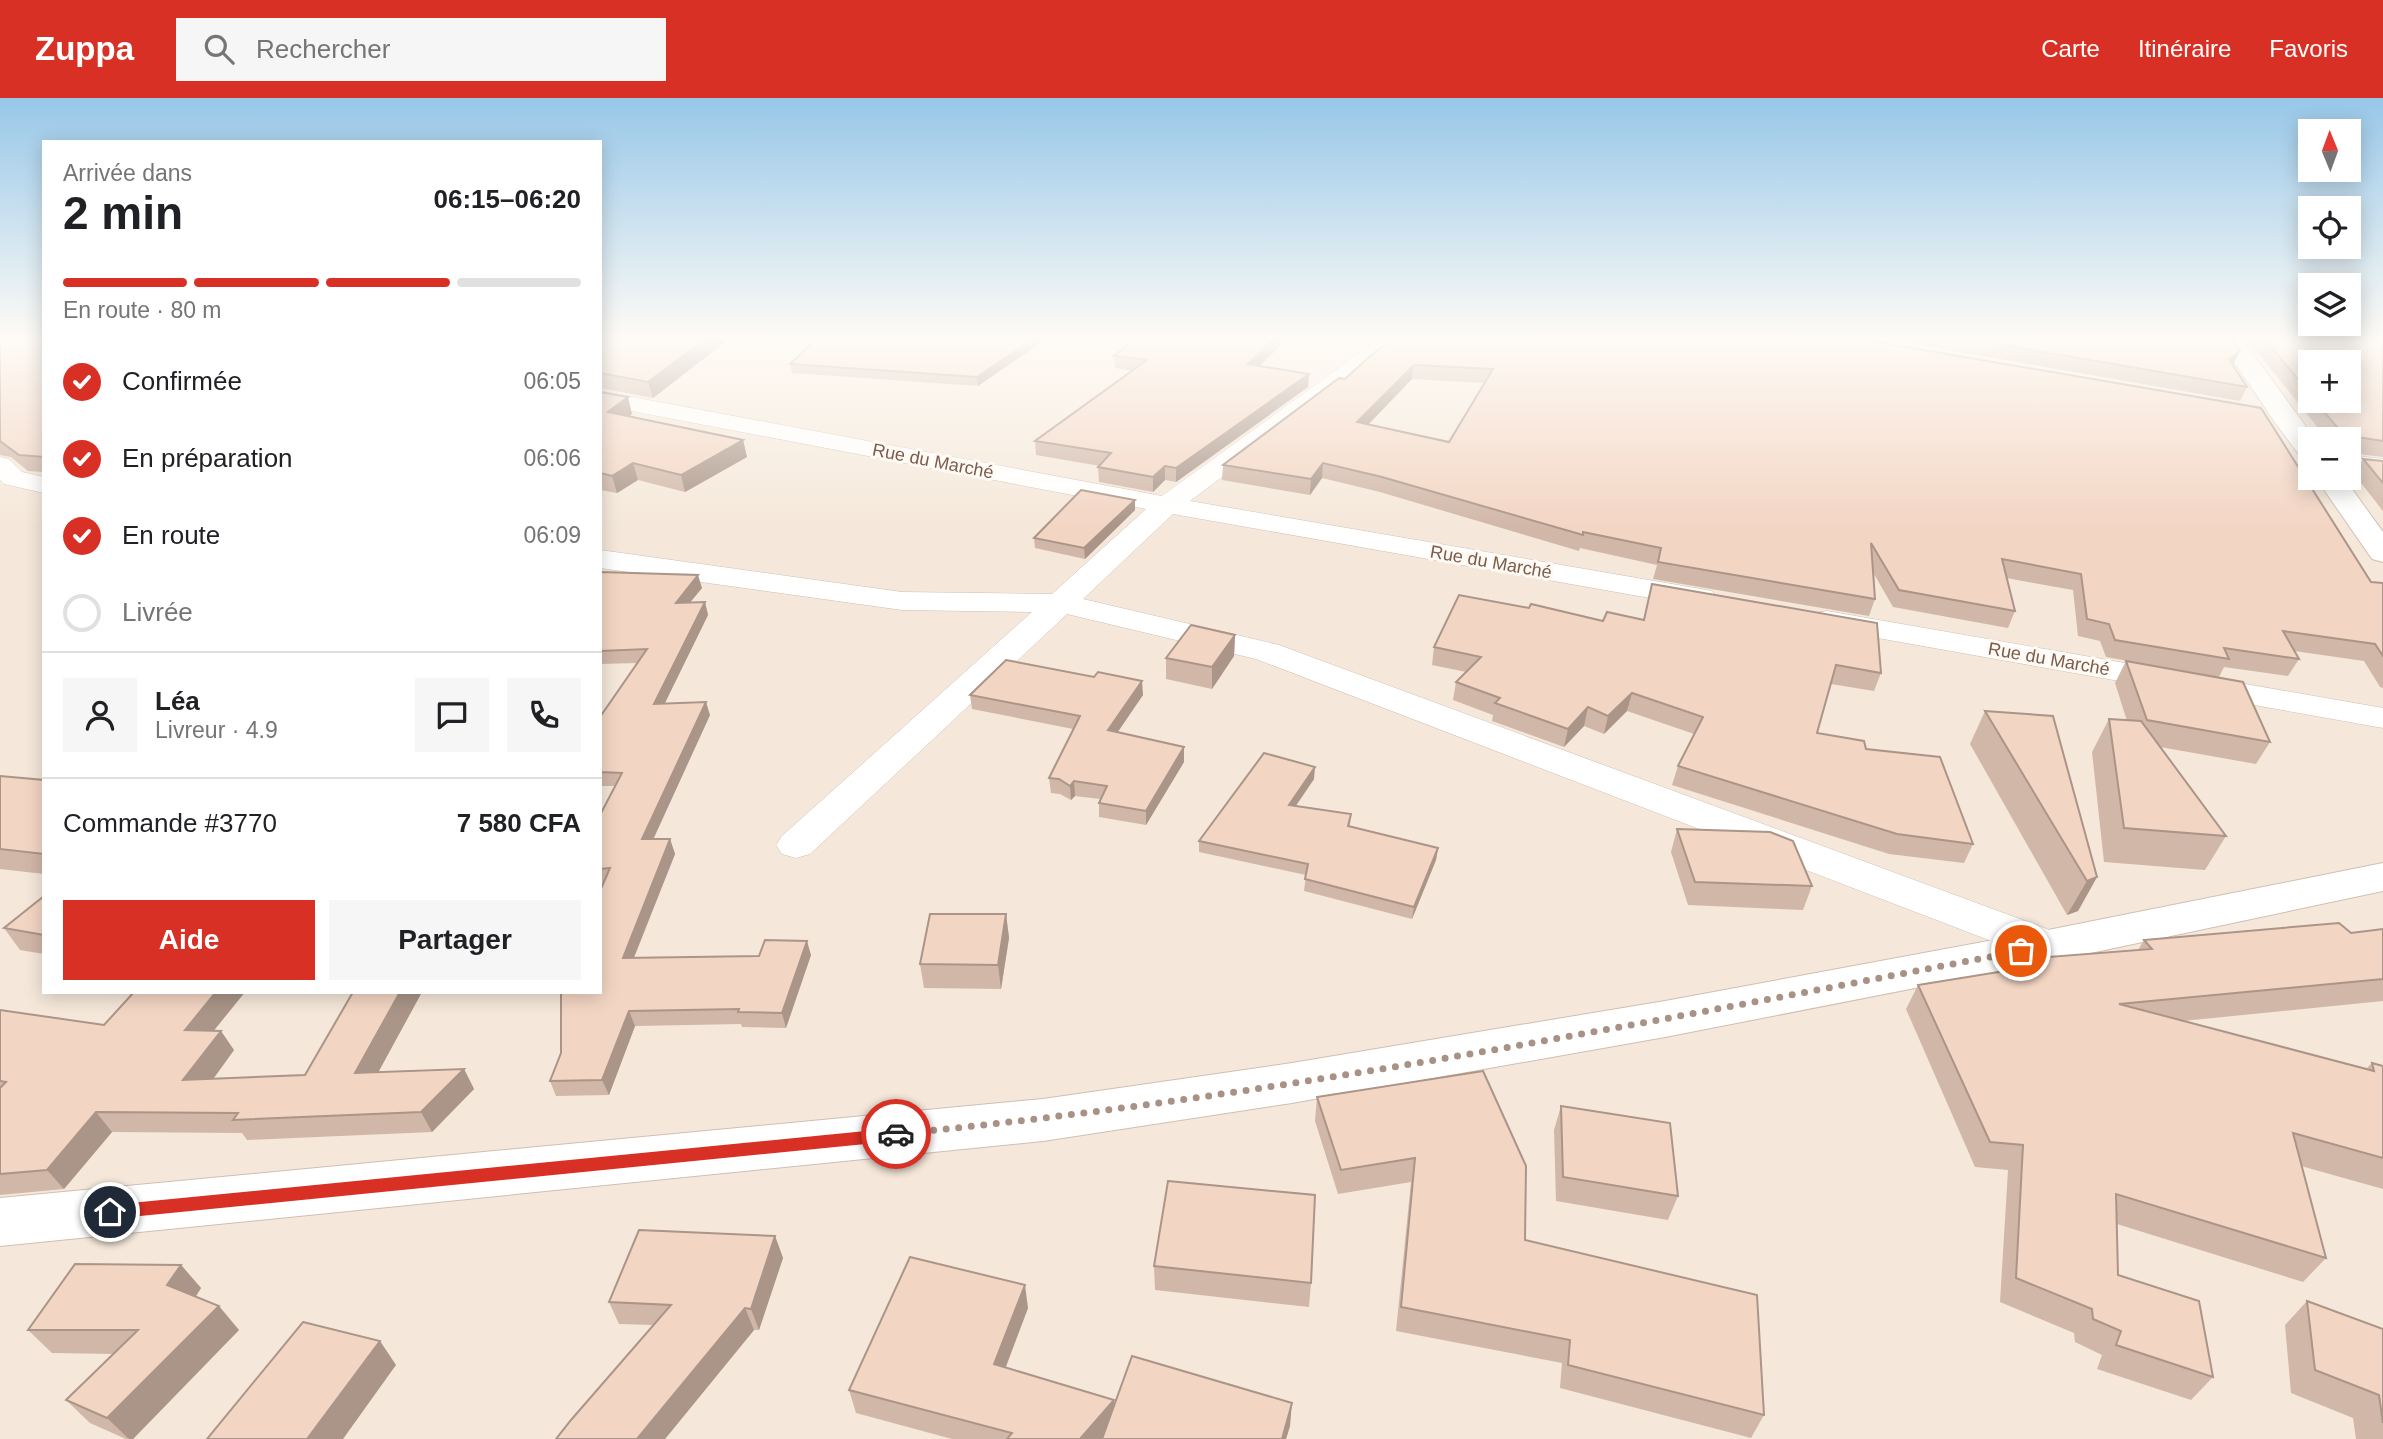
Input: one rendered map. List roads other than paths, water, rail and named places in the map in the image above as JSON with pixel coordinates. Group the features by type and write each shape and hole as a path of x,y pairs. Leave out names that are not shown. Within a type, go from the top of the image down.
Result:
{"street":[{"name":"Rue du Marché","path":"619,402 1167,505 1727,603"},
{"path":"796,845 1167,505 1308,402"},
{"path":"2273,402 2298,436"},
{"path":"2258,415 2285,419"},
{"path":"2361,464 2383,467"},
{"path":"4,475 42,466"},
{"path":"4,475 42,484"},
{"path":"2338,490 2383,553"},
{"path":"602,559 902,601 1060,603 1267,652 2048,946"},
{"name":"Rue du Marché","path":"1795,615 2383,718"},
{"path":"0,1222 1043,1120 1292,1083 1665,1019 2048,946 2383,877"}]}
